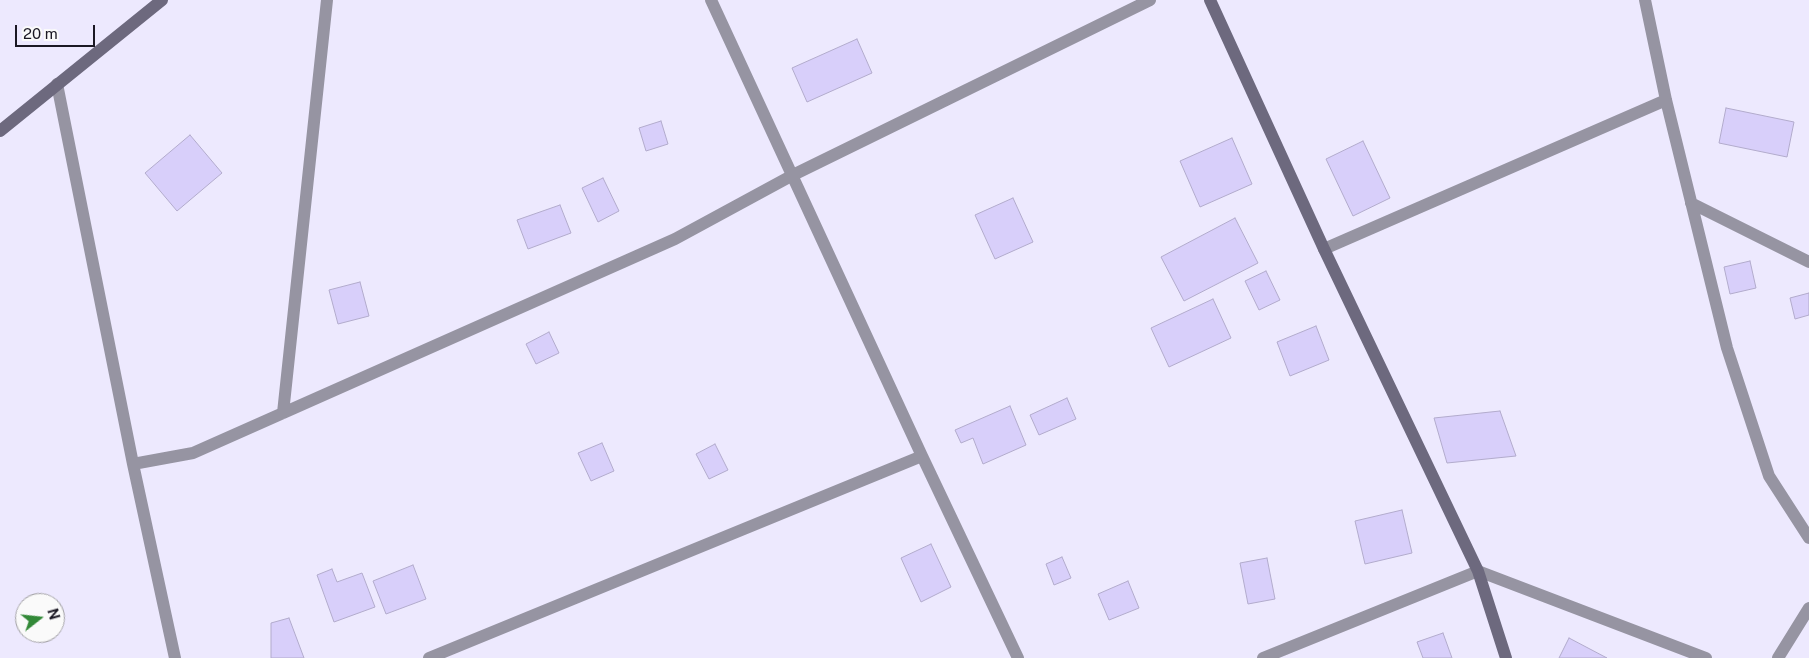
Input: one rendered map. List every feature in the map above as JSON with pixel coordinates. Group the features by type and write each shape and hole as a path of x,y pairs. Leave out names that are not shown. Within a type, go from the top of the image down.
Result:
{"street":[{"path":"0,131 162,0"},
{"path":"283,413 327,0"},
{"path":"711,0 922,456 1018,658"},
{"path":"133,464 193,453 675,239 793,175 1150,0"},
{"path":"1210,0 1324,249 1478,571 1506,658"},
{"path":"1645,0 1666,100 1727,348 1769,476 1809,538"},
{"path":"57,84 133,464 176,658"},
{"path":"1324,249 1666,100"},
{"path":"1692,202 1809,262"},
{"path":"430,658 922,456"},
{"path":"1263,658 1478,571 1706,658"},
{"path":"1778,658 1809,608"}],"building":[{"path":"857,39 872,73 807,102 792,68"},
{"path":"1726,108 1794,122 1787,157 1719,143"},
{"path":"661,121 668,144 646,151 639,128"},
{"path":"190,135 222,173 177,211 145,173"},
{"path":"1232,138 1252,184 1200,207 1180,161"},
{"path":"1363,141 1390,198 1353,216 1326,159"},
{"path":"603,178 619,211 598,222 582,188"},
{"path":"1013,198 1033,242 995,259 975,215"},
{"path":"560,205 571,233 528,249 517,220"},
{"path":"1235,218 1258,263 1184,301 1161,257"},
{"path":"1750,261 1756,288 1730,294 1724,267"},
{"path":"1266,271 1280,300 1259,310 1245,281"},
{"path":"360,282 369,316 338,324 329,290"},
{"path":"1809,293 1809,315 1795,319 1790,298"},
{"path":"1213,299 1231,338 1169,367 1151,328"},
{"path":"1316,326 1329,360 1290,376 1277,342"},
{"path":"549,332 559,353 536,364 526,344"},
{"path":"1067,398 1076,419 1039,435 1030,415"},
{"path":"1010,406 1026,445 983,464 973,438 961,443 955,430"},
{"path":"1500,411 1516,456 1447,463 1434,418"},
{"path":"602,443 614,471 591,481 578,453"},
{"path":"715,444 728,470 709,479 696,454"},
{"path":"1402,510 1412,553 1365,564 1355,521"},
{"path":"931,544 951,587 921,602 901,558"},
{"path":"1062,557 1071,578 1054,585 1046,564"},
{"path":"1267,558 1275,599 1248,604 1240,563"},
{"path":"413,565 426,599 386,614 373,581"},
{"path":"332,569 337,582 362,573 375,607 334,622 317,575"},
{"path":"1128,581 1139,608 1109,620 1098,594"},
{"path":"289,618 304,658 271,658 271,623"},
{"path":"1443,633 1452,658 1423,658 1417,642"},
{"path":"1569,638 1607,658 1559,658"}]}
